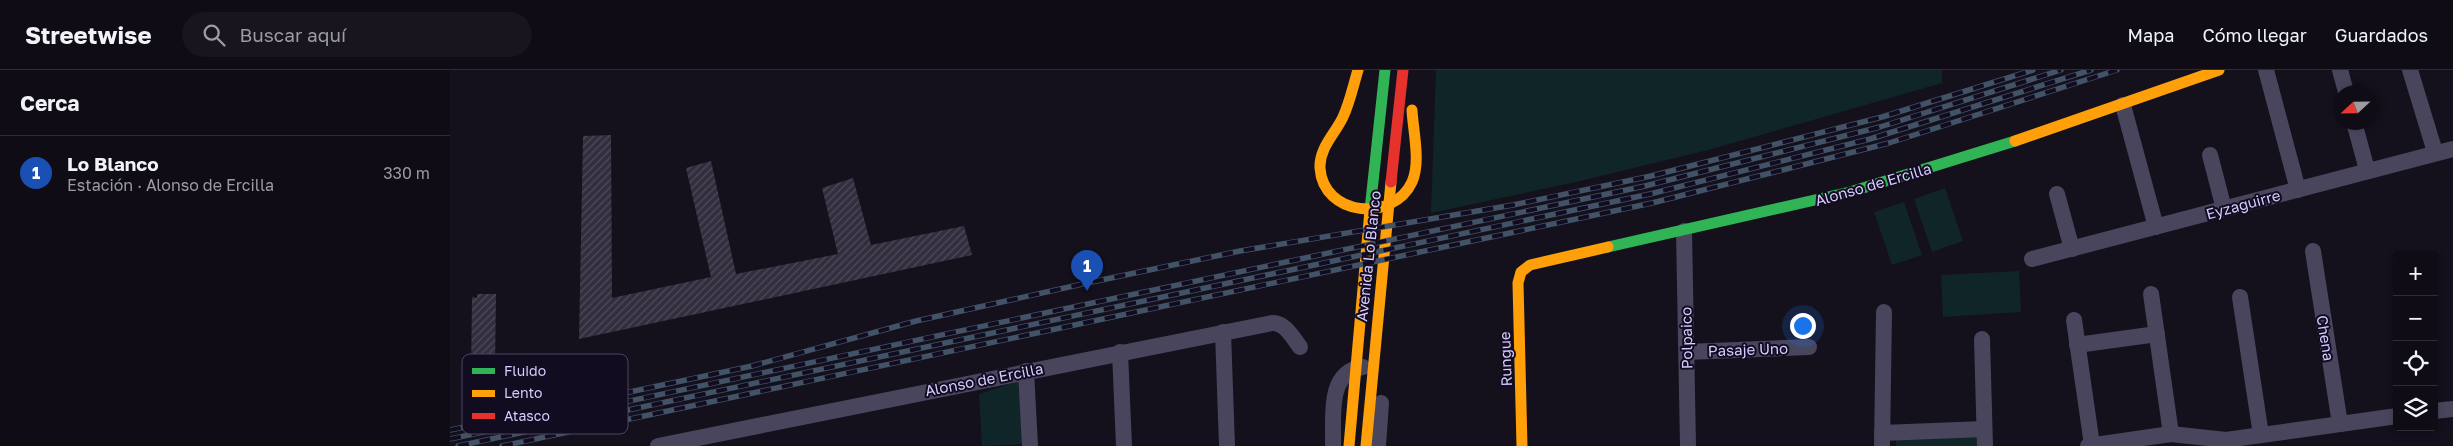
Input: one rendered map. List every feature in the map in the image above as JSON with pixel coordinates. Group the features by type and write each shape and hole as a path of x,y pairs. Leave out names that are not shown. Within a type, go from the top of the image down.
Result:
{"main road":[{"path":"1358,70 1347,108 1337,129 1322,148 1321,177 1329,196 1339,204 1357,210 1379,208 1394,202 1407,190 1414,170 1412,101"},
{"name":"Avenida Lo Blanco","path":"1349,446 1363,276 1385,70"},
{"name":"Avenida Lo Blanco","path":"1366,446 1379,296 1403,70"},
{"path":"1413,85 1414,70"},
{"name":"Alonso de Ercilla","path":"1521,272 1535,263 1816,201 1875,185 2122,105 2219,70"},
{"name":"Rungue","path":"1521,272 1518,289 1522,446"}],"street":[{"path":"2266,70 2298,190"},
{"path":"2340,70 2344,85"},
{"path":"2410,70 2435,152"},
{"path":"2122,105 2156,227"},
{"path":"2356,130 2367,170"},
{"name":"Eyzaguirre","path":"2032,260 2435,152 2453,149"},
{"path":"2210,155 2224,209"},
{"path":"2057,194 2072,249"},
{"name":"Polpaico","path":"1684,231 1688,446"},
{"name":"Chena","path":"2313,251 2340,424"},
{"path":"2152,294 2171,434"},
{"path":"2240,297 2261,436"},
{"path":"1884,312 1882,440 1984,428"},
{"path":"2074,320 2092,445"},
{"name":"Alonso de Ercilla","path":"658,446 702,441 1026,371 1278,322 1300,347"},
{"path":"1378,446 1385,326"},
{"path":"1223,332 1227,446"},
{"path":"2078,345 2157,334"},
{"path":"1982,339 1985,446"},
{"name":"Pasaje Uno","path":"1687,352 1809,347"},
{"path":"1120,352 1124,446"},
{"path":"1332,446 1336,386 1341,378 1354,368 1365,367 1370,368 1382,378"},
{"path":"1026,371 1030,446"},
{"path":"2438,411 2453,409"},
{"path":"2088,446 2171,434 2218,440 2261,436 2393,417"}],"green space":[{"path":"1436,70 1942,70 1942,83 1708,150 1576,182 1431,213"},
{"path":"1945,188 1963,241 1932,252 1914,199"},
{"path":"1904,202 1922,255 1892,265 1874,212"},
{"path":"2019,271 2021,312 1943,317 1941,275"},
{"path":"1023,380 1027,444 982,446 979,394"},
{"path":"1980,436 1981,446 1896,446 1896,440"}],"building":[{"path":"611,135 612,298 711,277 686,168 711,161 736,274 838,254 822,188 853,178 871,245 964,226 972,255 579,339 583,136"},
{"path":"477,294 496,294 495,354 471,354 472,297 477,298"}],"railway":[{"path":"628,392 752,366 916,321 1087,283 1240,251 1513,205 1651,176 1882,117 2033,70"},
{"path":"628,401 1645,186 1880,127 2061,70"},
{"path":"628,410 1650,194 1870,139 2091,70"},
{"path":"628,419 1652,203 1889,143 2117,70"},
{"path":"450,430 462,427"},
{"path":"450,439 474,434"},
{"path":"458,446 515,434"},
{"path":"502,446 559,434"}],"traffic: fast":[{"path":"1370,210 1385,70"},
{"path":"1608,247 1850,192 2015,141"}],"traffic: slow":[{"path":"1358,70 1350,100 1320,161 1324,184 1333,196 1345,204 1360,208 1375,208 1390,204 1403,195 1412,182 1416,165 1412,110"},
{"path":"2015,141 2219,70"},
{"path":"1366,446 1391,182"},
{"path":"1349,446 1370,210"},
{"path":"1522,446 1518,283 1521,272 1530,265 1608,247"}],"traffic: jam":[{"path":"1391,182 1403,70"}],"place":[{"name":"Lo Blanco","path":"1087,291"}]}
